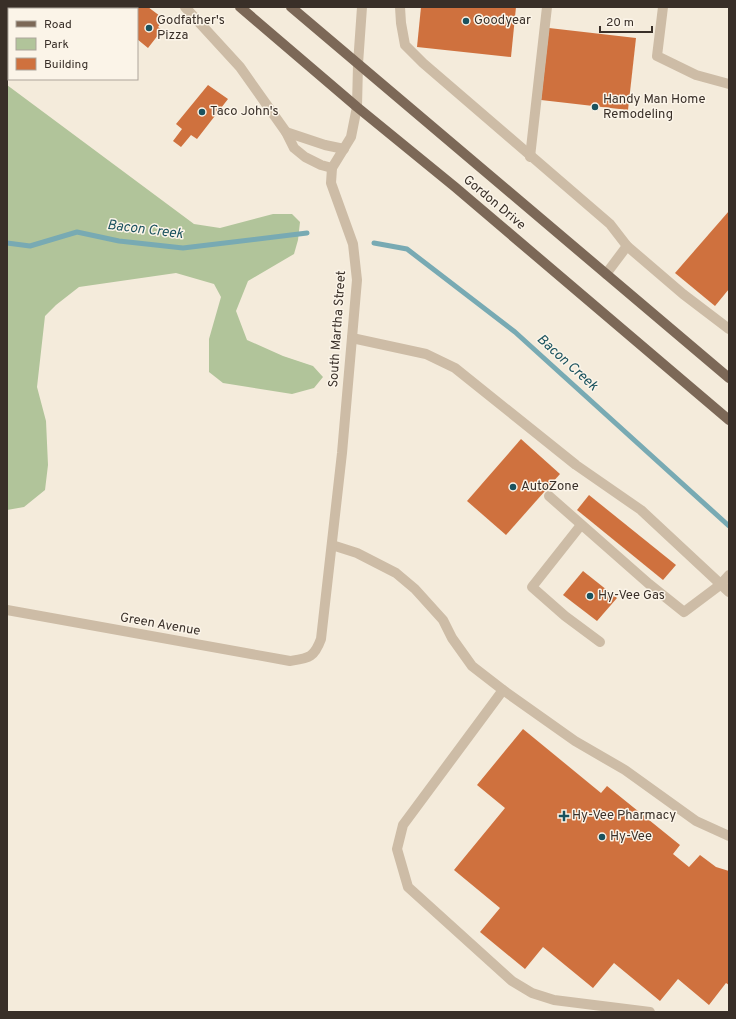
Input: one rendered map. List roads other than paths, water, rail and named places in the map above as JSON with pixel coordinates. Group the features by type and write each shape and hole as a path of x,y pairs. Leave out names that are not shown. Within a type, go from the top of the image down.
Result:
{"main road":[{"name":"Gordon Drive","path":"240,7 357,107 455,187 729,420"},
{"name":"Gordon Drive","path":"291,7 729,378"}],"street":[{"path":"186,7 240,67 286,132 294,148 305,157 321,165 332,168 351,137 357,107 362,7"},
{"path":"400,7 401,23 406,44 423,63 530,157 610,224 627,246 683,294 729,328"},
{"path":"530,157 547,7"},
{"path":"663,7 657,56 696,75 729,84"},
{"path":"286,132 325,145 344,149"},
{"name":"South Martha Street","path":"308,658 315,653 321,639 332,545 357,280 353,244 330,183 332,168"},
{"path":"606,274 627,246"},
{"path":"352,338 426,354 455,368 576,465 641,510 729,592"},
{"path":"549,496 684,612 720,585 729,575"},
{"path":"581,525 532,587 565,616 600,642"},
{"path":"332,545 376,561 396,573 415,589 443,620 452,638 472,666 502,690 575,741 625,770 696,822 729,836"},
{"name":"Green Avenue","path":"7,610 290,661 308,658"},
{"path":"502,690 403,825 397,849 408,887 512,980 532,993 554,1000 650,1012"}],"waterway":[{"name":"Bacon Creek","path":"7,243 30,246 77,232 119,241 183,248 307,233"},
{"name":"Bacon Creek","path":"374,243 407,249 515,332 729,526"}],"place":[{"name":"Goodyear","path":"466,21"},
{"name":"Godfather's Pizza","path":"149,28"},
{"name":"Handy Man Home Remodeling","path":"595,107"},
{"name":"Taco John's","path":"202,112"},
{"name":"AutoZone","path":"513,487"},
{"name":"Hy-Vee Gas","path":"590,596"},
{"name":"Hy-Vee Pharmacy","path":"564,816"},
{"name":"Hy-Vee","path":"602,837"}]}
